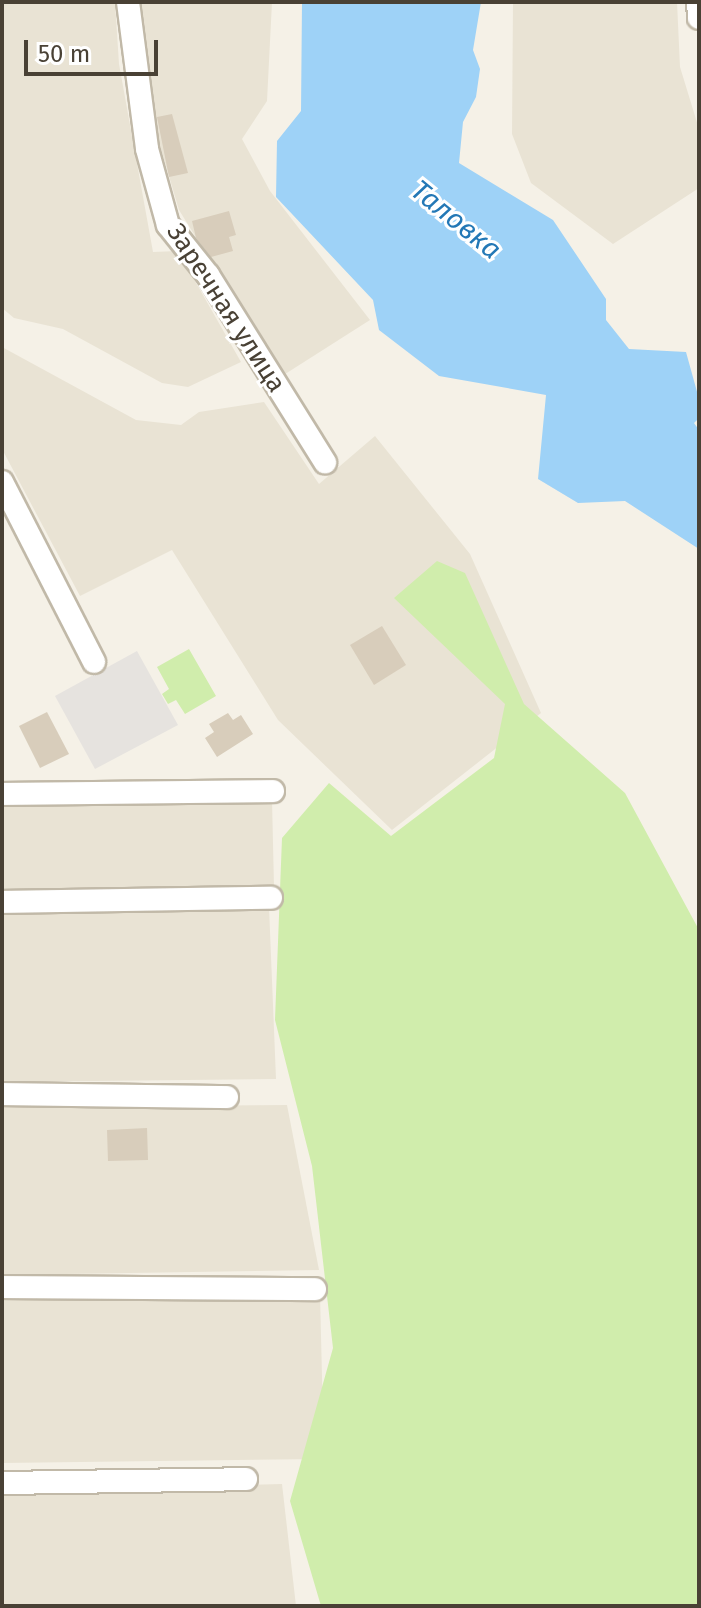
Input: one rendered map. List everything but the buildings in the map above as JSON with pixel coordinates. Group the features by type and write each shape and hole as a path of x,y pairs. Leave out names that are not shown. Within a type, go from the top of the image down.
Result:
{"street":[{"name":"Заречная улица","path":"128,2 147,149 168,225 208,275 325,462"},
{"path":"698,2 699,18"},
{"path":"2,482 94,662"},
{"path":"2,794 273,791"},
{"path":"2,902 271,898"},
{"path":"2,1094 227,1097"},
{"path":"2,1287 315,1289"},
{"path":"2,1483 246,1479"}],"shaded area":[{"path":"2,2 115,2 119,64 153,252 178,251 241,362 188,387 162,383 63,329 14,318 2,308"},
{"path":"140,2 272,2 267,101 242,139 270,191 370,320 282,376 179,210 158,139"},
{"path":"513,2 677,2 680,67 699,129 699,188 613,244 531,183 512,134"},
{"path":"2,347 136,420 181,425 199,412 264,402 319,484 375,436 470,554 541,713 392,830 278,720 172,550 80,596 2,449"},
{"path":"137,651 178,725 95,769 55,696"},
{"path":"272,800 274,887 2,892 2,804"},
{"path":"269,907 276,1079 2,1082 2,912"},
{"path":"287,1105 319,1270 2,1275 2,1107"},
{"path":"320,1295 324,1459 2,1463 2,1298"},
{"path":"282,1484 296,1606 2,1606 2,1491"}],"green space":[{"path":"437,561 465,573 524,704 625,793 699,930 699,1606 321,1606 290,1501 333,1348 312,1166 275,1020 282,838 329,783 391,836 494,758 505,704 394,598"},
{"path":"189,649 216,696 185,714 176,700 168,704 162,694 169,689 157,667"}],"water":[{"name":"Таловка","path":"302,2 481,2 473,50 480,69 476,97 463,122 459,163 553,220 606,299 606,320 629,349 686,352 699,399 699,418 694,423 699,430 699,549 625,501 578,503 538,479 546,395 439,376 379,330 373,300 276,197 277,141 301,111"}]}
